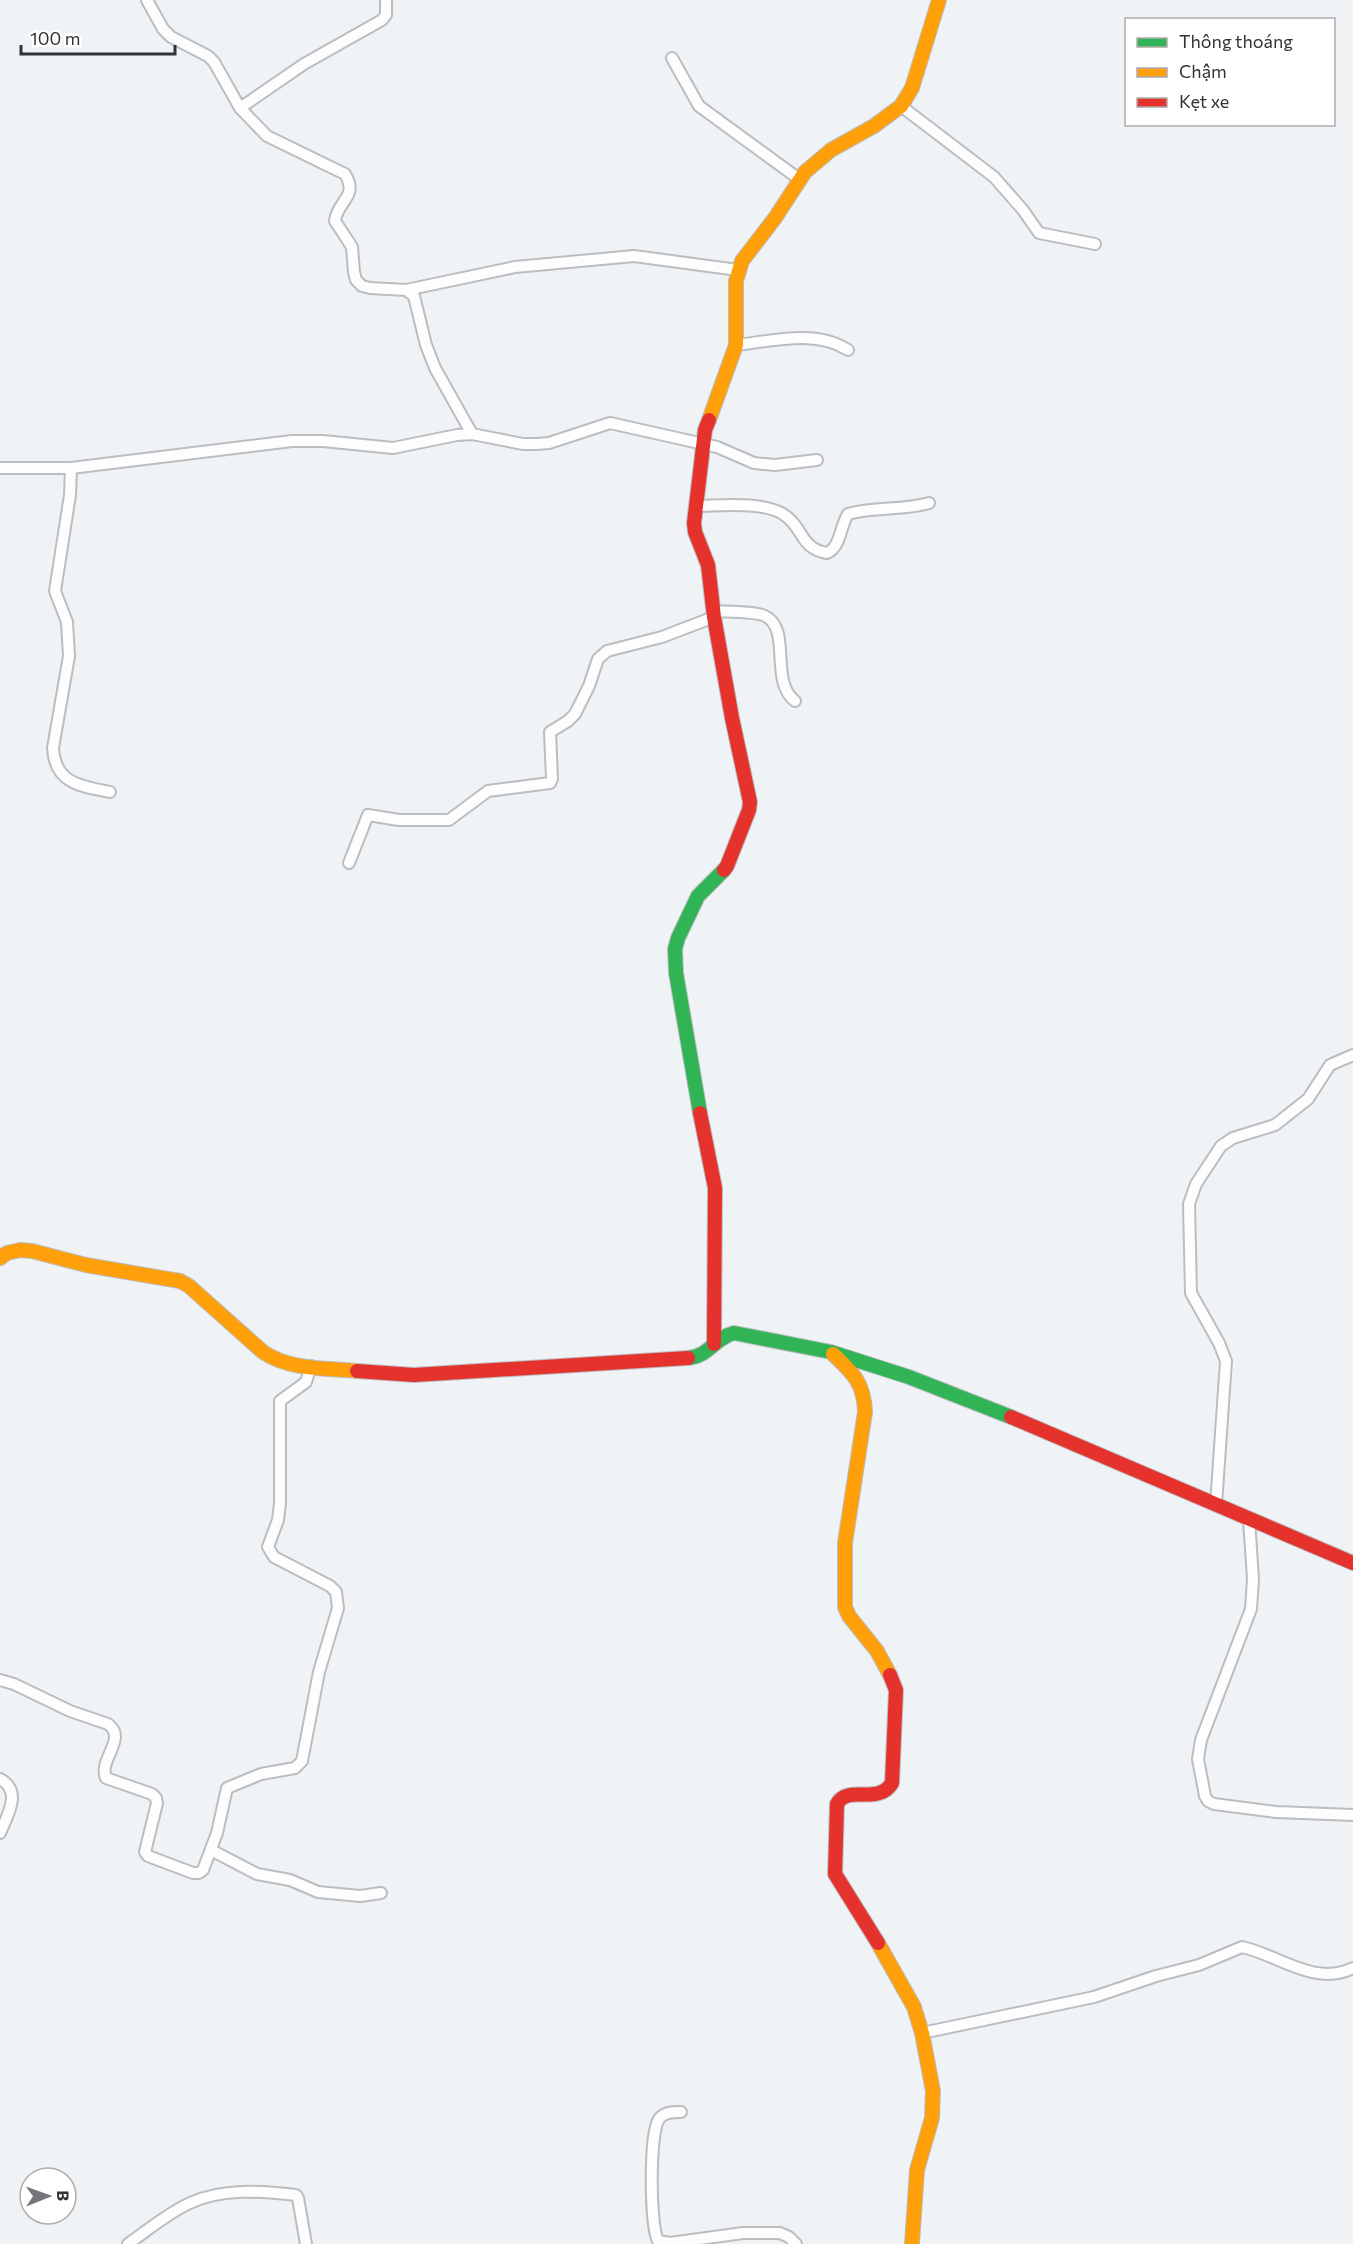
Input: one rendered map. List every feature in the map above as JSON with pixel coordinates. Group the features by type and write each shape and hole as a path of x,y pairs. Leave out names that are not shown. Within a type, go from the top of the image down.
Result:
{"street":[{"path":"147,0 163,29 171,37 214,62 240,108 267,136 345,174 351,187 335,216 335,221 352,247 356,280 362,286 406,290 514,267 634,256 738,270"},
{"path":"240,108 304,64 382,20 386,15 386,0"},
{"path":"714,1344 715,1188 693,1080 675,960 678,938 698,896 727,866 750,802 732,718 708,565 694,523 702,444 736,345 738,270 742,261 781,210 799,179 824,155 874,126 901,106 912,88 939,0"},
{"path":"672,58 699,106 799,179"},
{"path":"901,106 991,175 1023,210 1039,233 1095,244"},
{"path":"406,290 414,296 426,345 435,368 472,434"},
{"path":"736,345 820,338 836,342 848,350"},
{"path":"0,468 71,468 292,441 322,441 393,448 472,434 523,444 537,444 549,443 610,423 717,447 754,463 775,465 818,460"},
{"path":"71,468 61,559 55,586 57,599 67,622 70,647 53,758 57,768 73,783 110,792"},
{"path":"695,506 772,508 793,522 812,549 827,553 834,550 842,523 848,514 868,509 915,507 929,503"},
{"path":"350,863 368,814 399,820 449,820 488,791 546,786 550,783 552,779 550,732 575,714 601,655 606,651 662,637 714,614 759,615 768,619 777,630 783,684 786,694 795,701"},
{"path":"1216,1505 1227,1374 1226,1361 1219,1343 1191,1293 1189,1204 1196,1184 1221,1146 1233,1138 1275,1125 1308,1099 1330,1065 1353,1055"},
{"path":"0,1258 7,1253 20,1250 32,1251 86,1265 180,1281 189,1286 275,1360 310,1366 392,1375 414,1375 698,1357 705,1354 719,1338 734,1332 831,1352 909,1377 1029,1425 1353,1563"},
{"path":"831,1352 857,1377 863,1386 865,1398 845,1543 845,1607 849,1616 877,1651 893,1680 896,1698 890,1790 884,1794 840,1798 837,1804 834,1865 838,1881 877,1942 914,2007 922,2033 934,2105 917,2170 912,2244"},
{"path":"0,1680 14,1683 64,1708 108,1724 112,1728 115,1739 104,1768 106,1778 152,1794 156,1798 157,1803 145,1852 148,1856 193,1873 203,1870 211,1850 227,1788 266,1773 295,1768 302,1761 318,1679 338,1608 336,1592 330,1586 274,1557 268,1547 280,1512 280,1401 306,1382 310,1366"},
{"path":"1250,1520 1251,1609 1201,1740 1198,1759 1205,1796 1214,1804 1276,1812 1353,1815"},
{"path":"0,1779 7,1785 12,1799 9,1814 0,1833"},
{"path":"211,1850 257,1874 290,1880 318,1892 360,1896 381,1893"},
{"path":"922,2033 1094,1997 1156,1976 1199,1965 1242,1947 1309,1972 1335,1974 1353,1968"},
{"path":"681,2112 663,2115 658,2120 653,2149 652,2223 658,2241 670,2243 743,2233 780,2233 789,2237 796,2244"},
{"path":"128,2244 191,2202 227,2193 252,2192 296,2195 306,2244"}],"traffic: fast":[{"path":"700,1113 676,973 675,949 698,896 724,870"},
{"path":"688,1358 702,1354 727,1335 734,1333 831,1352 909,1377 1011,1417"}],"traffic: slow":[{"path":"709,420 736,345 736,281 742,261 775,218 805,172 831,150 874,126 901,106 912,88 939,0"},
{"path":"0,1258 7,1253 20,1250 32,1251 86,1265 180,1281 189,1286 263,1352 273,1358 308,1367 357,1371"},
{"path":"833,1354 860,1386 865,1412 845,1543 845,1607 849,1616 877,1651 890,1675"},
{"path":"878,1943 914,2007 922,2033 933,2091 932,2118 917,2170 912,2244"}],"traffic: jam":[{"path":"709,420 705,430 694,523 695,532 708,565 714,617 750,802 749,810 724,870"},
{"path":"700,1113 715,1188 714,1344"},
{"path":"357,1371 414,1375 688,1358"},
{"path":"1011,1417 1353,1563"},
{"path":"878,1943 835,1874 837,1804 842,1798 848,1796 879,1793 886,1790 892,1783 896,1690 890,1675"}]}
